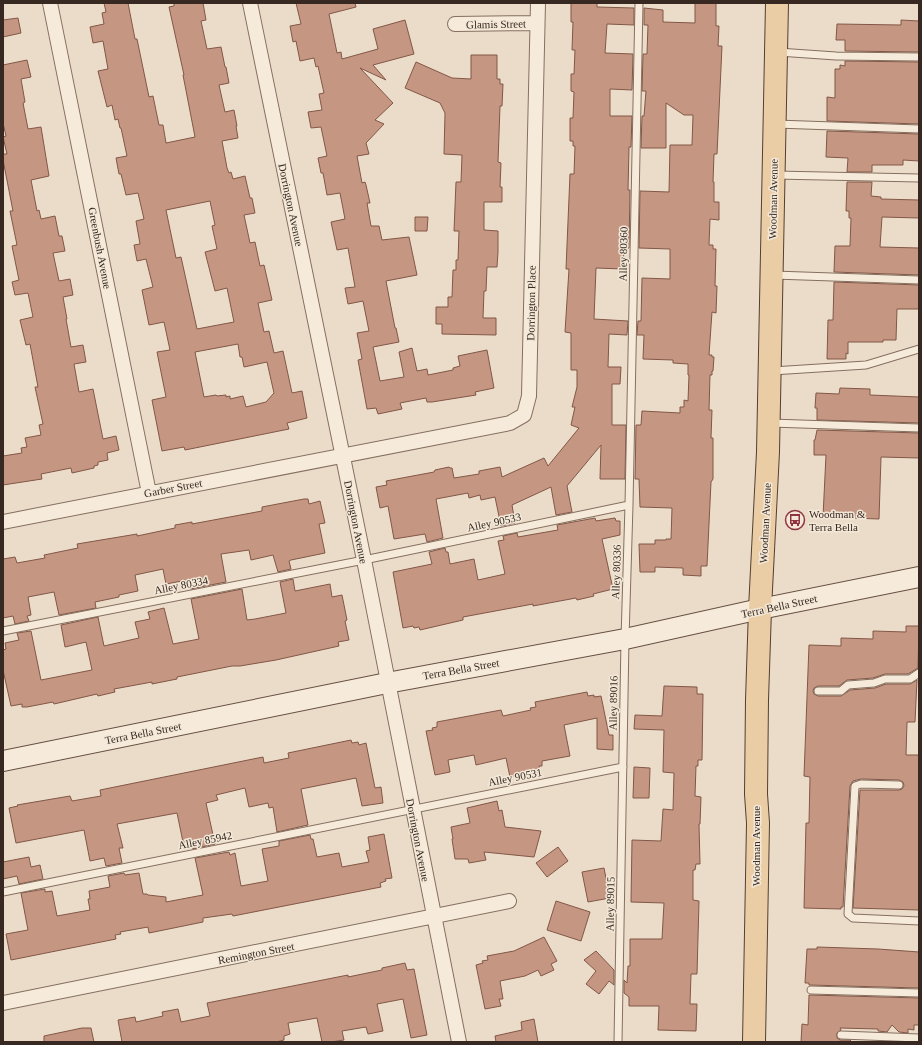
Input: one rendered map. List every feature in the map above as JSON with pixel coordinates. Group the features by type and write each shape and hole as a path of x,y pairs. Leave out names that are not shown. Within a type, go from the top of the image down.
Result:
{"main road":[{"name":"Woodman Avenue","path":"754,1042 758,823 756,794 760,609 768,452 777,3"},
{"name":"Terra Bella Street","path":"3,761 387,683 625,639 760,609 919,577"}],"street":[{"name":"Greenbush Avenue","path":"50,3 149,493"},
{"name":"Dorrington Avenue","path":"250,3 364,560 387,683 459,1042"},
{"name":"Dorrington Place","path":"343,457 510,424 524,414 530,396 538,3"},
{"name":"Glamis Street","path":"455,24 537,23"},
{"name":"Garber Street","path":"3,522 343,457"},
{"name":"Remington Street","path":"3,1003 509,901"}],"lane":[{"name":"Alley 80360","path":"629,505 639,3"},
{"path":"776,52 836,56 919,57"},
{"path":"774,124 919,129"},
{"path":"774,175 919,178"},
{"path":"772,275 919,280"},
{"path":"769,372 866,366 919,350"},
{"path":"768,423 919,428"},
{"name":"Alley 90533","path":"364,560 629,505"},
{"name":"Alley 80336","path":"625,639 629,505"},
{"name":"Alley 80334","path":"3,631 364,560"},
{"name":"Alley 89016","path":"623,767 625,639"},
{"path":"818,691 841,691 848,685 874,683 885,679 910,679 919,673"},
{"name":"Alley 90531","path":"412,809 623,767"},
{"name":"Alley 89015","path":"618,1042 623,767"},
{"path":"899,785 861,784 855,786 848,914 853,918 919,921"},
{"name":"Alley 85942","path":"3,892 412,809"},
{"path":"811,990 919,993"},
{"path":"841,1035 919,1038"}],"building":[{"path":"104,3 128,3 149,97 153,96 159,125 163,125 166,143 195,137 184,75 169,7 174,6 174,3 203,3 206,20 201,21 207,49 221,47 229,83 219,85 225,112 234,110 237,126 238,138 222,141 227,168 229,173 231,172 233,179 245,176 255,213 244,215 250,243 255,242 260,266 264,265 272,300 258,303 264,332 269,331 274,353 283,351 292,393 302,391 307,418 287,423 289,429 185,450 184,447 162,451 152,400 166,397 157,352 170,350 164,322 149,325 142,290 153,287 146,259 137,261 134,245 140,244 136,221 144,219 138,193 126,195 121,174 119,174 116,158 127,156 118,119 115,120 112,105 107,107 98,71 108,69 103,41 93,43 90,27 104,24 102,13 106,12","holes":["210,201 215,225 212,226 217,249 205,252 215,291 227,288 234,322 197,329 181,257 176,258 166,210","238,344 240,357 242,357 244,367 267,362 274,393 266,402 246,407 243,396 230,399 230,396 226,397 226,395 204,397 195,352"]},
{"path":"296,3 355,3 356,7 329,14 337,53 341,52 342,59 378,49 373,29 405,20 414,54 373,65 386,80 360,68 393,103 375,120 384,124 366,143 369,154 357,156 362,183 365,182 370,203 367,203 371,226 379,226 382,240 409,237 417,275 386,281 399,342 373,347 380,381 404,377 399,352 412,348 417,371 427,369 428,375 453,370 453,368 460,366 458,356 487,350 494,388 475,392 476,395 432,402 427,402 426,398 400,403 402,409 378,414 376,408 367,409 358,360 362,359 357,333 369,331 363,301 348,304 345,288 355,287 348,248 337,250 331,222 345,219 340,193 327,195 323,173 321,173 318,158 327,156 321,127 311,128 308,112 322,110 319,94 324,93 318,66 316,67 314,58 300,61 296,41 293,42 290,26 301,24"},
{"path":"571,3 597,3 597,7 634,8 634,25 607,24 605,53 633,54 632,90 610,89 610,116 632,116 631,147 629,147 628,190 630,190 629,248 624,248 623,269 596,268 594,319 628,321 627,335 609,334 608,367 621,367 620,384 612,384 612,425 626,425 625,479 600,479 601,445 567,486 572,512 556,515 551,487 512,505 515,523 501,526 495,497 481,500 480,495 469,498 468,493 436,499 443,538 427,542 425,534 394,539 388,506 380,508 376,487 387,485 386,481 434,472 435,470 449,467 452,468 454,478 479,474 479,471 500,467 502,477 544,458 548,466 579,428 571,425 575,407 572,407 577,387 577,370 571,370 571,333 565,332 569,269 566,269 570,174 574,174 575,146 573,146 573,141 570,141 570,118 573,118 574,92 571,91 571,74 574,74 575,50 572,50 573,22 571,22"},
{"path":"695,3 716,3 716,26 719,26 718,46 722,46 717,154 714,154 713,182 714,202 719,202 719,220 710,219 709,245 713,245 713,249 716,249 715,286 717,286 716,313 712,312 709,355 714,357 713,371 712,375 710,375 709,410 712,410 711,438 713,438 713,479 711,482 707,566 701,566 701,576 683,575 683,568 655,567 655,572 640,572 639,544 655,544 655,540 671,539 672,508 640,507 639,479 635,479 636,425 641,425 642,411 680,413 680,407 684,407 684,400 688,401 689,375 688,364 673,363 673,360 643,359 644,335 637,335 638,321 641,321 642,278 670,279 670,249 639,248 640,191 669,192 670,145 692,145 693,115 684,115 666,103 666,148 641,148 642,116 644,116 646,91 642,91 643,54 647,54 648,25 644,25 644,8 663,10 663,22 695,23"},
{"path":"18,18 21,33 3,37 3,20"},
{"path":"901,20 919,21 919,52 845,51 845,40 836,40 837,24 901,25"},
{"path":"471,55 497,55 497,79 500,79 500,84 503,84 502,106 500,106 498,162 501,163 500,187 502,187 502,202 484,202 484,230 498,231 498,252 497,267 487,267 483,318 496,318 496,335 442,334 442,324 436,324 436,307 448,307 448,297 452,297 453,270 456,270 456,260 458,260 459,231 454,231 456,182 461,182 462,155 444,154 445,113 440,103 405,88 416,62 452,78 471,79"},
{"path":"27,60 31,77 21,79 25,102 23,103 28,129 41,127 49,176 31,180 37,211 39,210 41,219 55,216 59,236 62,236 65,251 53,253 59,281 70,279 73,295 63,297 71,347 83,345 86,362 74,364 79,392 93,389 103,439 116,436 119,450 107,453 108,460 98,462 98,465 94,466 94,468 72,473 71,468 41,474 42,479 3,485 3,456 22,453 21,448 27,447 25,438 41,435 39,425 43,424 35,387 38,387 30,344 26,345 20,320 33,317 28,293 15,295 12,282 19,280 12,246 17,245 10,211 13,211 3,160 3,154 7,154 3,137 6,136 3,123 3,65"},
{"path":"845,61 919,62 919,124 827,121 827,97 835,98 835,69 840,69 840,65 845,66"},
{"path":"827,131 919,134 919,161 903,160 903,165 872,165 872,172 847,172 848,158 826,157"},
{"path":"847,182 872,182 871,196 881,197 881,199 919,200 919,218 882,217 880,247 919,248 919,275 834,272 835,246 850,246 851,218 849,218 849,211 846,211"},
{"path":"415,217 428,217 427,231 415,231"},
{"path":"834,282 919,285 919,309 897,309 896,340 883,340 883,342 848,342 848,354 846,353 846,359 827,359 828,320 833,320"},
{"path":"840,388 870,389 870,395 919,397 919,423 817,420 817,408 815,408 816,393 839,394"},
{"path":"817,430 919,433 919,458 881,457 879,519 823,517 826,455 814,455 814,440"},
{"path":"308,499 309,504 320,501 325,523 319,524 325,553 291,560 289,561 291,569 278,572 273,555 251,560 249,550 221,554 226,582 190,589 187,580 166,584 163,569 135,575 138,591 95,602 96,608 59,615 54,592 28,597 31,615 27,616 29,621 15,624 13,616 3,618 3,559 15,557 17,563 45,558 44,555 78,548 77,544 137,534 137,536 175,528 175,525 192,522 192,524 262,511 262,507"},
{"path":"595,518 596,521 615,518 616,521 620,521 620,535 602,539 613,589 577,600 576,598 533,606 533,604 463,617 463,620 420,630 419,627 414,628 413,626 403,628 393,572 432,564 429,552 445,548 446,552 448,552 450,564 474,559 478,580 505,574 498,541 504,540 503,536 517,533 518,537 558,530 557,525"},
{"path":"293,579 295,591 330,584 332,597 342,595 349,640 338,642 339,646 276,660 232,666 177,677 177,679 152,684 152,682 114,689 115,692 98,696 97,694 54,704 53,702 27,707 22,707 22,704 11,706 3,670 3,650 6,649 5,643 19,640 17,633 31,631 41,680 92,670 86,642 65,647 61,625 98,617 104,646 139,638 135,622 150,619 148,612 164,608 173,644 199,639 191,599 242,589 247,620 286,613 280,582"},
{"path":"906,626 919,626 918,668 908,674 885,674 873,678 847,680 839,686 818,686 814,688 813,691 814,694 818,696 841,696 850,690 875,688 886,684 910,684 917,680 915,722 907,722 906,755 919,755 919,910 853,908 860,790 899,790 904,786 903,782 899,780 861,779 853,781 850,786 843,907 841,907 841,909 804,908 806,823 809,823 810,777 804,776 809,645 841,646 841,638 873,639 873,631 906,632"},
{"path":"664,686 697,687 697,694 703,694 702,760 698,760 698,766 696,766 695,796 701,797 699,824 700,864 696,864 695,870 693,870 693,900 699,901 697,974 691,974 690,1004 697,1004 696,1031 658,1030 659,1006 629,1006 629,997 624,993 624,980 627,983 628,966 630,966 630,939 662,939 664,903 631,902 632,840 661,841 663,809 673,810 674,773 663,772 664,730 634,729 635,715 662,716"},
{"path":"587,692 588,696 601,696 609,735 613,735 613,750 597,749 597,718 564,725 570,756 542,761 542,766 539,766 540,772 510,777 506,758 476,765 474,755 448,760 450,772 435,775 426,731 433,730 432,728 437,727 437,722 501,710 503,716 531,710 530,708 536,707 535,702"},
{"path":"351,740 352,743 358,742 359,745 366,743 375,788 381,787 383,803 362,806 356,778 301,789 308,825 277,832 273,807 269,808 268,803 249,807 245,788 216,795 218,800 206,803 215,844 193,849 191,841 183,842 177,813 117,824 123,848 119,848 122,863 106,866 104,858 90,861 84,830 16,843 9,808 18,806 17,805 70,796 72,801 101,796 100,790 263,757 264,763 289,758 288,753"},
{"path":"634,767 650,768 649,798 633,798"},
{"path":"497,801 499,811 502,810 505,827 541,831 534,857 484,852 486,860 469,863 468,859 455,859 451,827 470,823 467,808"},
{"path":"384,834 392,878 385,879 386,881 380,883 381,887 233,916 232,914 203,918 203,922 149,933 148,927 120,932 121,934 115,935 116,939 11,960 6,934 28,930 21,893 45,889 45,892 52,891 57,916 90,910 88,899 90,899 89,891 110,887 108,876 124,873 125,875 139,873 143,894 166,897 166,902 203,895 195,858 229,852 230,855 235,853 241,886 268,881 262,849 279,846 279,841 310,835 311,839 313,839 317,857 339,853 342,867 369,862 366,851 370,850 368,837"},
{"path":"558,847 568,861 547,877 536,863"},
{"path":"29,857 31,867 40,865 43,879 19,884 17,876 3,879 3,862"},
{"path":"604,868 610,898 588,902 582,872"},
{"path":"556,901 590,912 581,941 547,930"},
{"path":"544,937 557,961 551,964 554,970 541,976 538,970 525,976 500,981 503,999 499,999 501,1006 485,1009 476,965 483,963 482,961 488,960 487,956 514,951"},
{"path":"817,947 919,952 919,988 809,985 809,983 805,983 807,949 817,949"},
{"path":"596,951 614,970 614,985 609,981 599,994 586,984 596,971 584,960"},
{"path":"405,963 407,970 414,969 427,1035 411,1038 403,999 377,1004 383,1031 368,1034 366,1027 342,1031 344,1040 331,1042 322,1042 317,1018 288,1023 290,1034 284,1036 284,1040 276,1042 122,1042 118,1020 135,1017 136,1022 163,1016 162,1012 178,1009 181,1022 210,1016 207,1003 348,975 348,977 382,970 382,968"},
{"path":"809,995 919,998 919,1025 914,1025 914,1030 908,1029 908,1033 899,1032 892,1025 887,1032 878,1031 878,1029 840,1028 841,1030 837,1033 837,1038 840,1040 850,1040 852,1042 801,1042 802,1024 808,1025"},
{"path":"534,1019 538,1042 496,1042 495,1036 522,1030 521,1022"},
{"path":"82,1028 91,1028 94,1042 44,1042 44,1036"}],"place":[{"name":"Woodman & Terra Bella","path":"795,520"}]}
